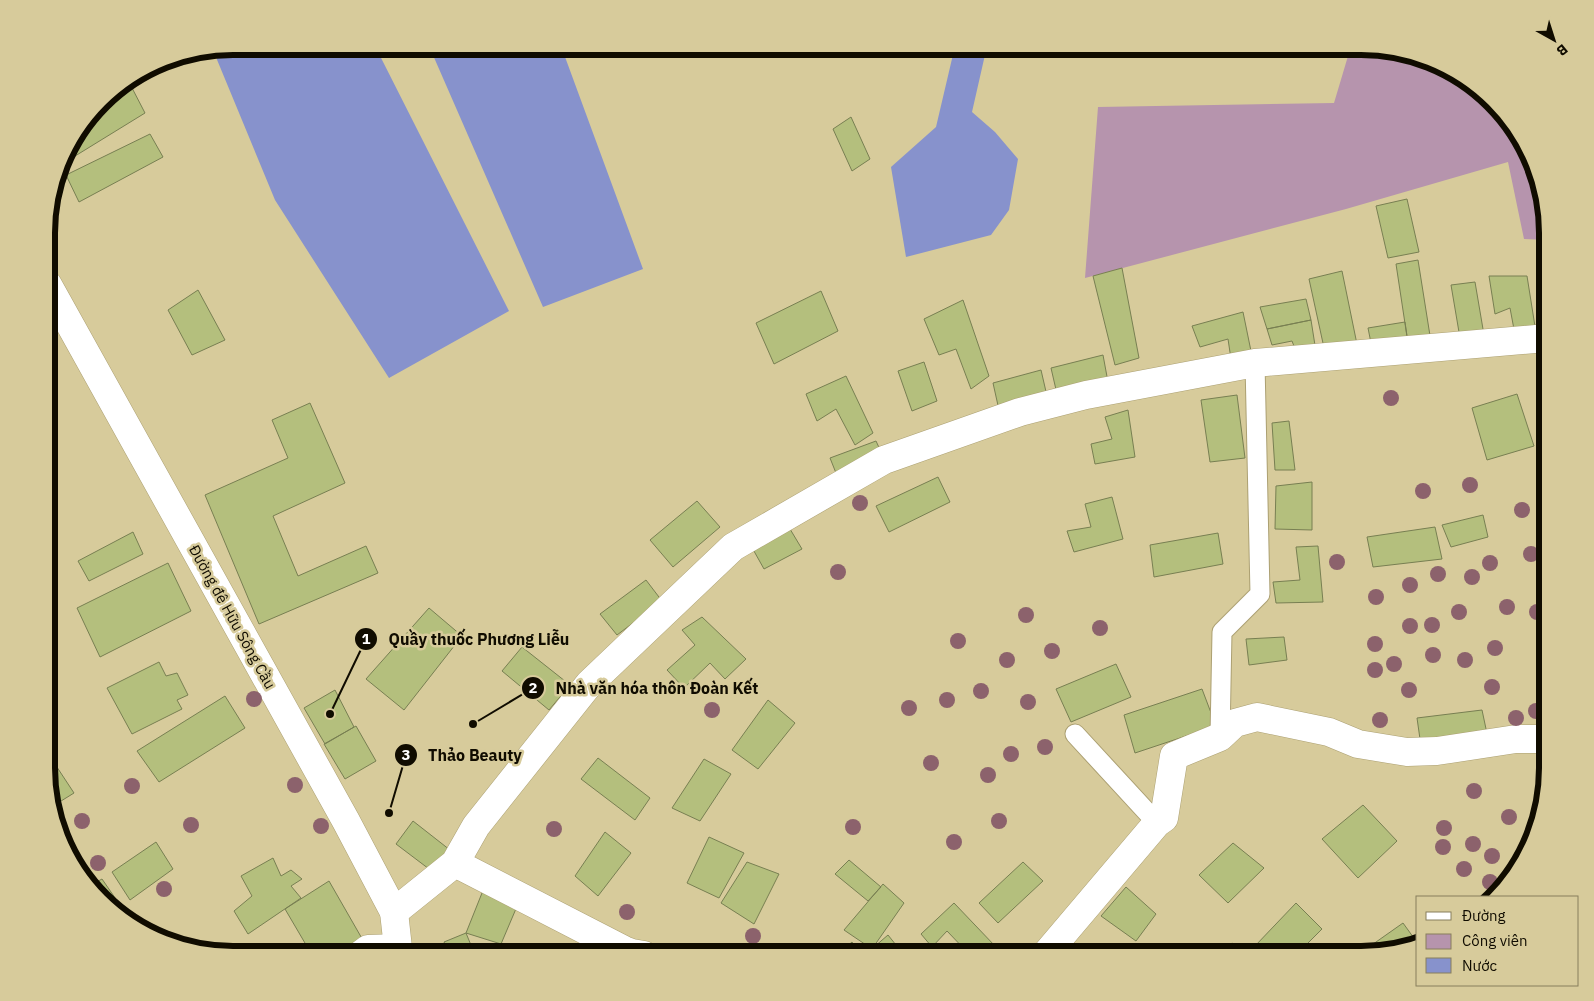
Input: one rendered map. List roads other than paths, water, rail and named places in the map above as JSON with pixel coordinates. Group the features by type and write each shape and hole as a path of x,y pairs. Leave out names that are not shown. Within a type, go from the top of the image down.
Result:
{"street":[{"name":"Đường đê Hữu Sông Cầu","path":"55,298 346,821 394,912 398,946"},
{"path":"394,912 455,863 476,826 589,684 733,547 884,460 1020,412 1086,395 1255,363 1539,339"},
{"path":"1053,946 1164,818 1174,756 1220,737 1235,723 1257,717 1329,732 1358,744 1407,752 1437,751 1516,739 1539,739"},
{"path":"455,863 616,946"}],"lane":[{"path":"1220,737 1222,632 1260,594 1255,363"},
{"path":"1075,734 1158,823"}],"water":[{"path":"380,55 509,311 389,378 275,200 216,56"},
{"path":"433,55 564,55 643,269 543,307"},
{"path":"953,55 985,55 972,112 995,132 1018,159 1009,210 991,235 906,257 891,167 936,127"}],"place":[{"name":"Quầy thuốc Phương Liễu","path":"330,714"},
{"name":"Nhà văn hóa thôn Đoàn Kết","path":"473,724"},
{"name":"Thảo Beauty","path":"389,813"}]}
